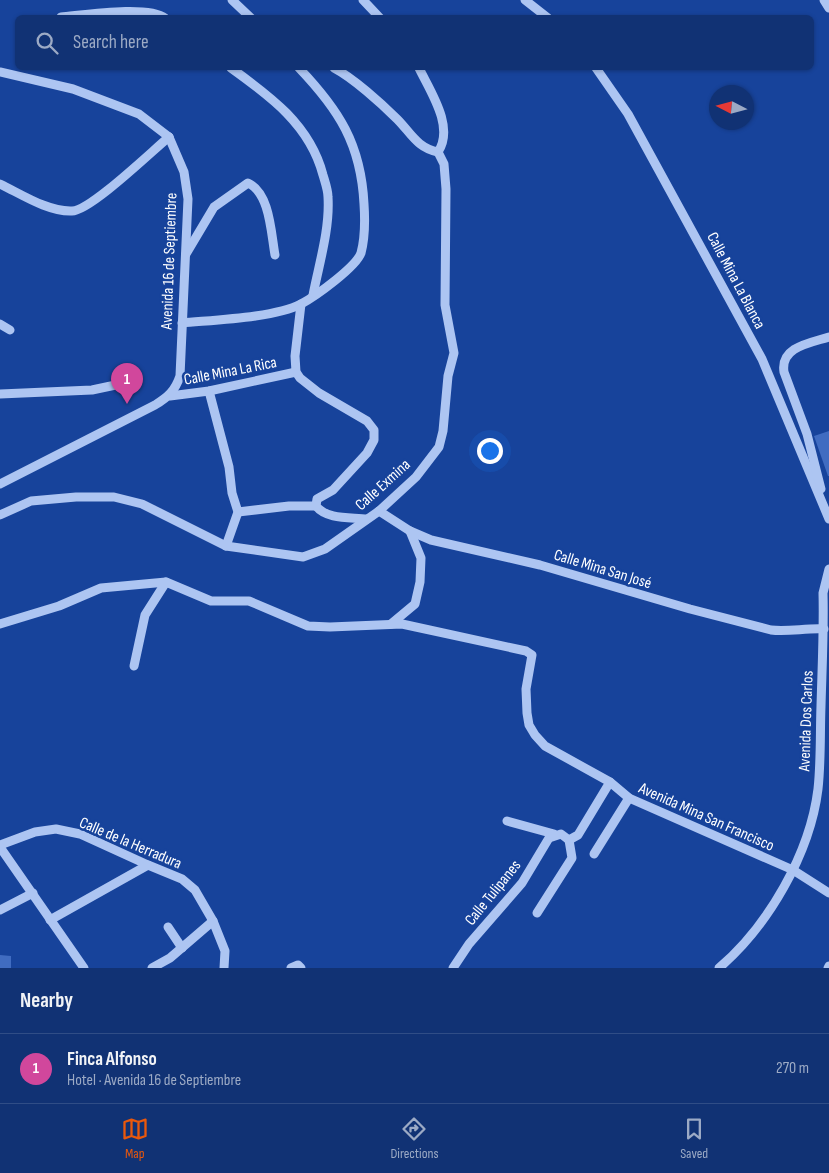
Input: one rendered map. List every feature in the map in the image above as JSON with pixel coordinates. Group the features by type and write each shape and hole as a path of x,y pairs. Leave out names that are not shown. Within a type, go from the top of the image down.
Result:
{"street":[{"path":"232,0 249,15"},
{"path":"363,0 377,15"},
{"path":"525,0 544,15"},
{"path":"824,0 829,8"},
{"path":"86,15 135,11 161,15"},
{"path":"233,70 274,99 287,111 318,156 328,196 326,226 313,295"},
{"path":"182,323 253,316 301,304 351,268 361,254 365,220 363,190 354,145 339,116 301,70"},
{"path":"338,70 344,73 397,120 418,144 438,152 444,144 444,129 439,109 420,70"},
{"name":"Calle Mina La Blanca","path":"597,70 628,114 762,359 829,519"},
{"path":"0,72 73,89 139,114 169,137 91,204 73,212 55,209 0,184"},
{"name":"Avenida 16 de Septiembre","path":"169,137 184,172 188,199 180,376 177,386 170,396"},
{"name":"Calle Exmina","path":"0,515 31,501 76,497 114,497 142,504 226,546 304,557 325,549 379,511 416,477 439,447 443,431 448,376 454,353 445,305 446,189 444,164 438,152"},
{"path":"185,256 214,207 248,182 256,186 265,204 275,255"},
{"path":"301,304 295,356 296,372 300,378 319,393 367,422 374,430 374,440 367,453 333,490 318,499 316,506 320,512 330,516 367,519"},
{"path":"0,324 10,330"},
{"path":"823,504 813,453 782,363 786,355 796,348 829,337"},
{"name":"Calle Mina La Rica","path":"170,396 209,391 296,372"},
{"path":"0,394 92,390 125,383"},
{"path":"209,391 229,467 232,493 238,512 226,546"},
{"path":"0,484 170,396"},
{"path":"238,512 289,506 316,506"},
{"name":"Calle Mina San José","path":"379,511 410,531 432,540 540,565 690,609 784,632 801,628 824,629"},
{"path":"391,624 415,604 420,582 421,558 410,531"},
{"name":"Avenida Dos Carlos","path":"719,968 740,950 763,920 792,870 808,832 818,789 824,629 823,592 829,569"},
{"path":"0,624 59,606 101,588 166,582"},
{"path":"134,666 144,615 166,582"},
{"name":"Avenida Mina San Francisco","path":"166,582 211,601 249,601 308,626 402,624 526,651 532,655 526,689 529,725 535,735 546,746 610,782 629,798 792,870 829,893"},
{"path":"570,840 578,835 610,782"},
{"path":"594,854 629,798"},
{"path":"506,821 554,834 561,834 570,840 572,858 537,913"},
{"name":"Calle de la Herradura","path":"0,846 35,832 56,830 80,834 182,879 195,890 213,921 224,951 224,968"},
{"name":"Calle Tulipanes","path":"453,968 469,944 522,883 546,843 554,834"},
{"path":"0,846 84,968"},
{"path":"50,920 148,865"},
{"path":"0,910 33,894"},
{"path":"156,967 182,948 213,921"},
{"path":"168,927 182,948"},
{"path":"291,968 298,965 301,968"}],"building":[{"path":"829,431 829,476 828,476 814,436"},
{"path":"0,955 11,956 11,968 0,968"}],"place":[{"name":"Finca Alfonso","path":"127,404"}]}
